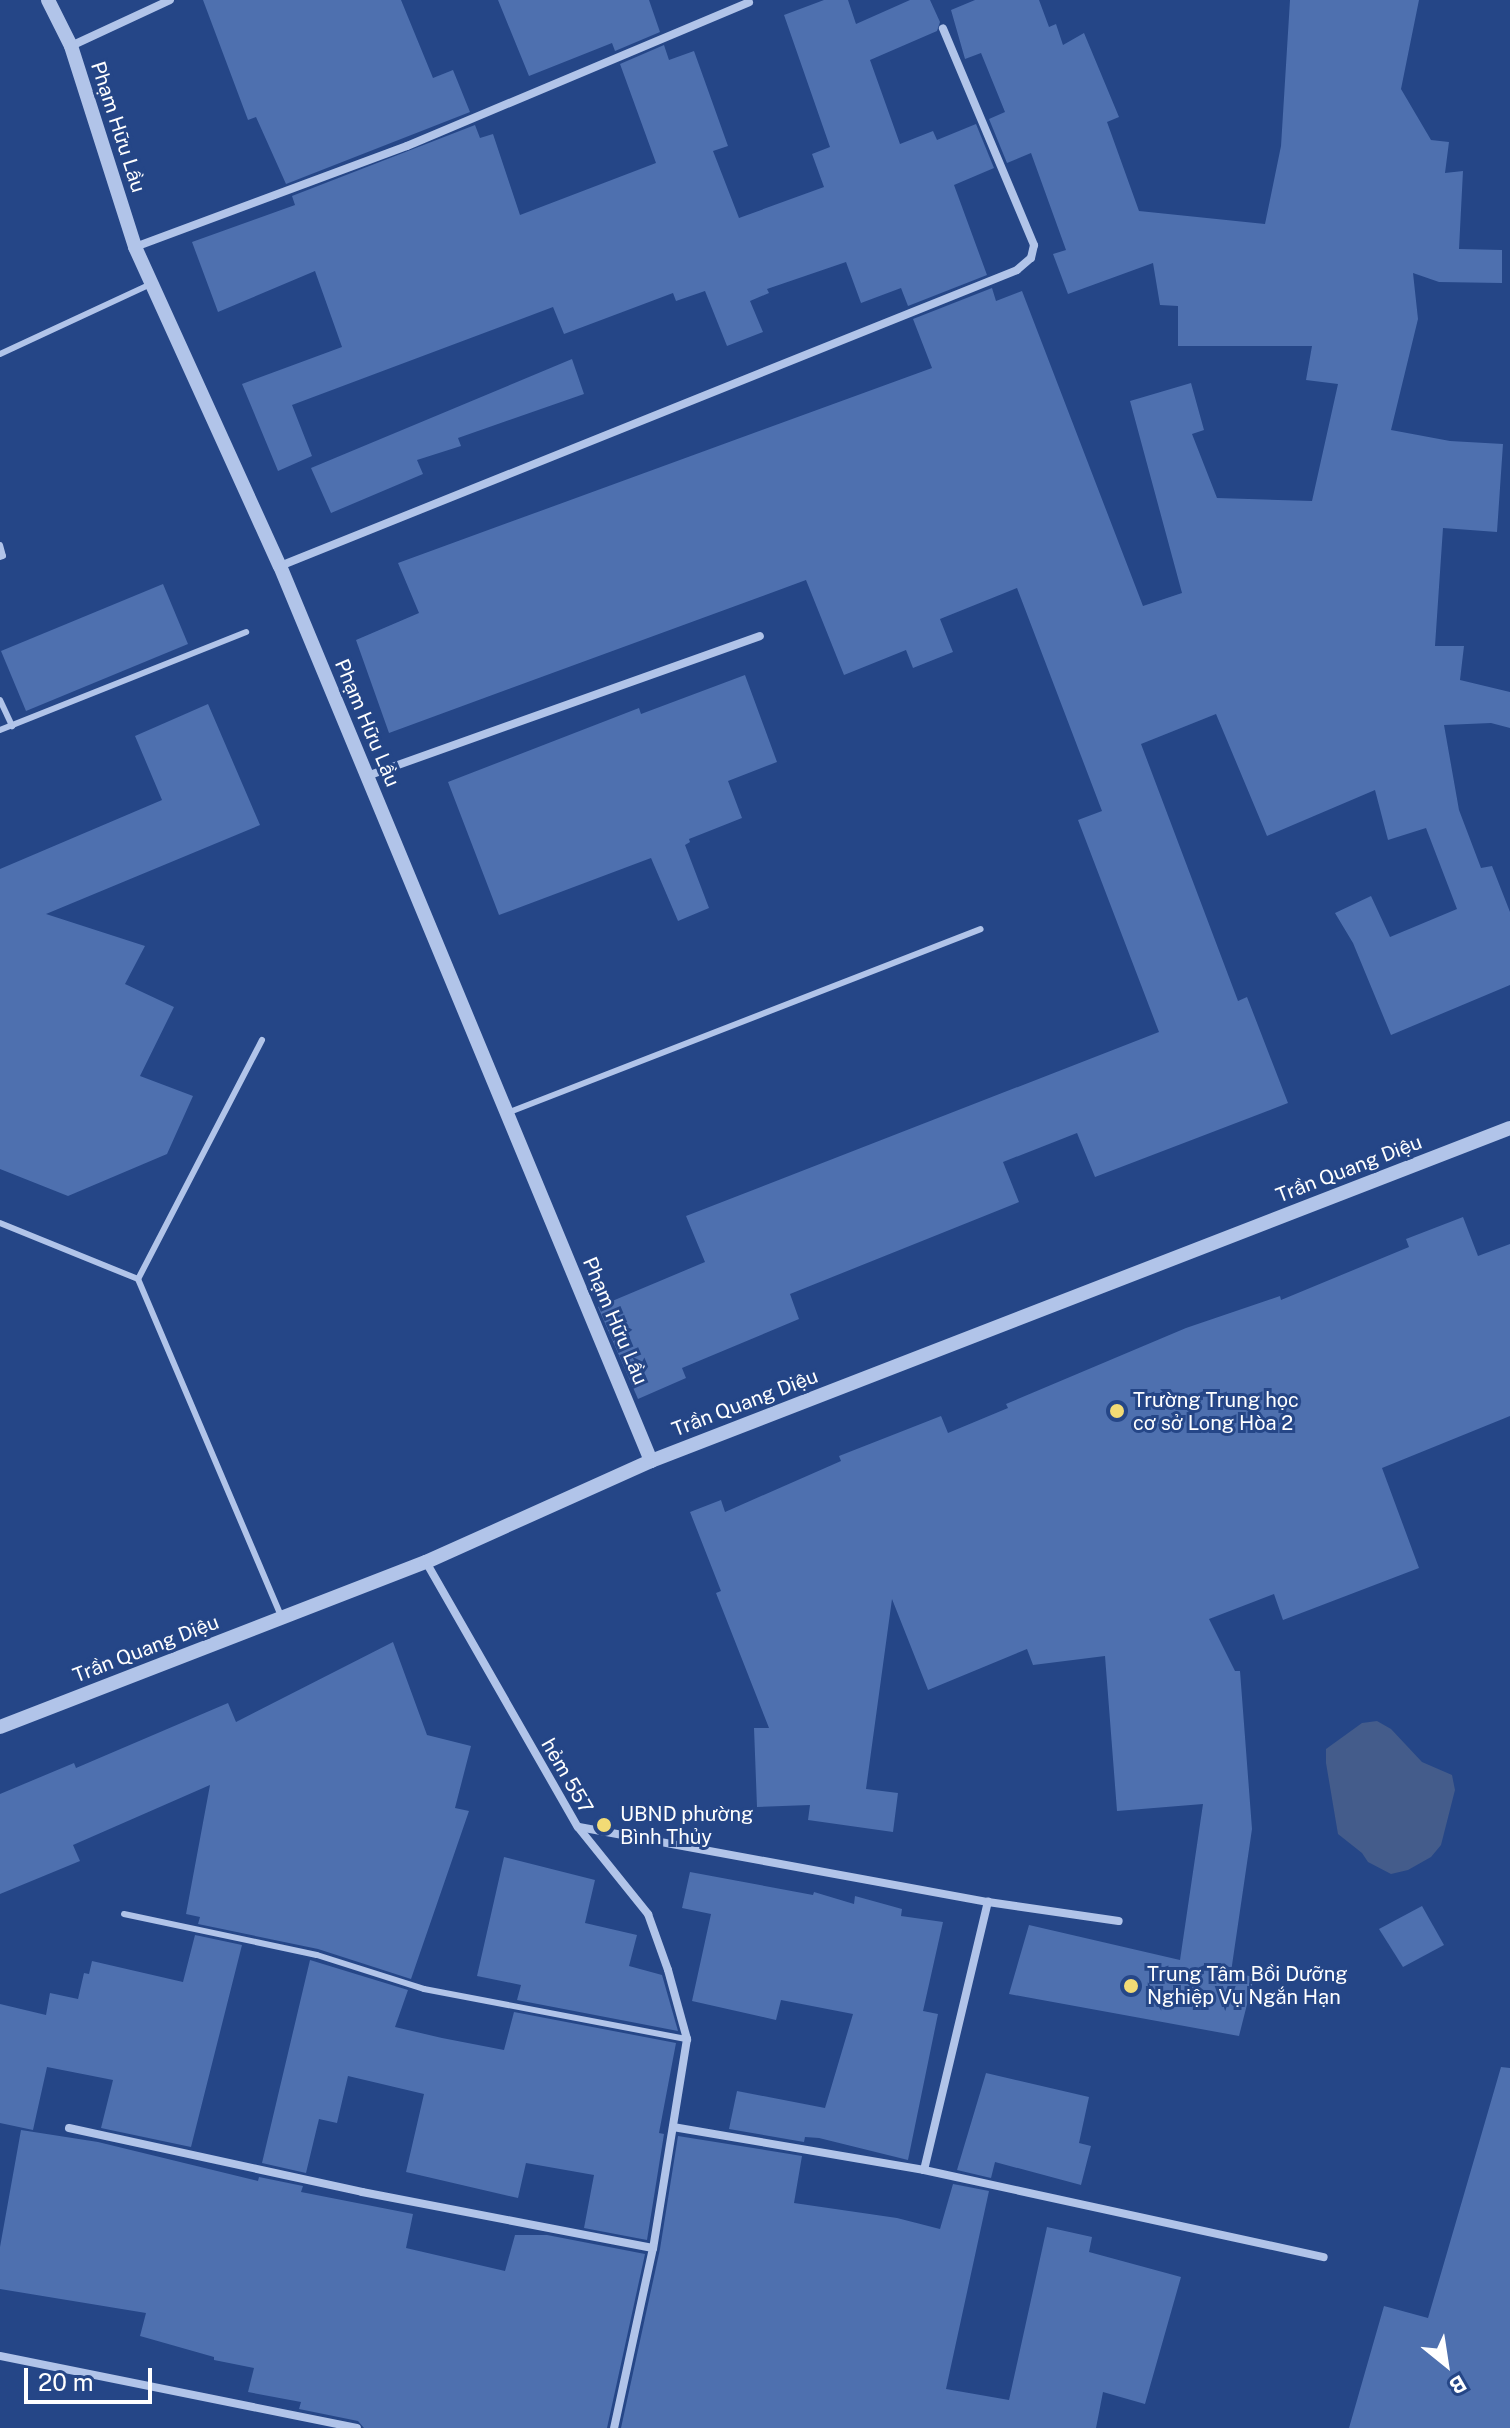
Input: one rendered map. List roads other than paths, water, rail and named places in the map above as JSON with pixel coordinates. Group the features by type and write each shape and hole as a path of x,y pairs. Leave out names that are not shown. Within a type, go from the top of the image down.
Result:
{"street":[{"name":"Phạm Hữu Lầu","path":"48,0 71,46 135,247 280,566 651,1461"},
{"path":"71,46 170,0"},
{"path":"135,247 407,146 749,2"},
{"path":"280,566 1017,270 1031,258 1034,245 1031,234 943,28"},
{"path":"367,776 760,636"},
{"name":"Trần Quang Diệu","path":"0,1727 426,1562 651,1461 1510,1128"},
{"name":"hẻm 557","path":"426,1562 578,1827 648,1914 687,2039"},
{"path":"578,1827 988,1902 1119,1921"},
{"path":"924,2170 988,1902"},
{"path":"614,2428 653,2248 687,2039"},
{"path":"673,2127 924,2170 1324,2257"},
{"path":"69,2128 362,2192 653,2248"},
{"path":"0,2356 357,2428"}],"lane":[{"path":"0,354 151,284"},
{"path":"0,545 3,556 0,557"},
{"path":"0,730 246,632"},
{"path":"0,700 12,726"},
{"path":"507,1113 981,929"},
{"path":"138,1279 262,1040"},
{"path":"0,1223 138,1279 282,1618"},
{"path":"124,1914 317,1955 424,1989 687,2039"}],"water":[{"path":"1377,1721 1391,1729 1422,1762 1452,1775 1455,1790 1441,1845 1431,1857 1408,1870 1391,1874 1368,1862 1362,1853 1338,1834 1326,1763 1326,1749 1362,1723"}],"place":[{"name":"Trường Trung học cơ sở Long Hòa 2","path":"1117,1411"},
{"name":"UBND phường Bình Thủy","path":"604,1825"},
{"name":"Trung Tâm Bồi Dưỡng Nghiệp Vụ Ngắn Hạn","path":"1131,1986"}]}
